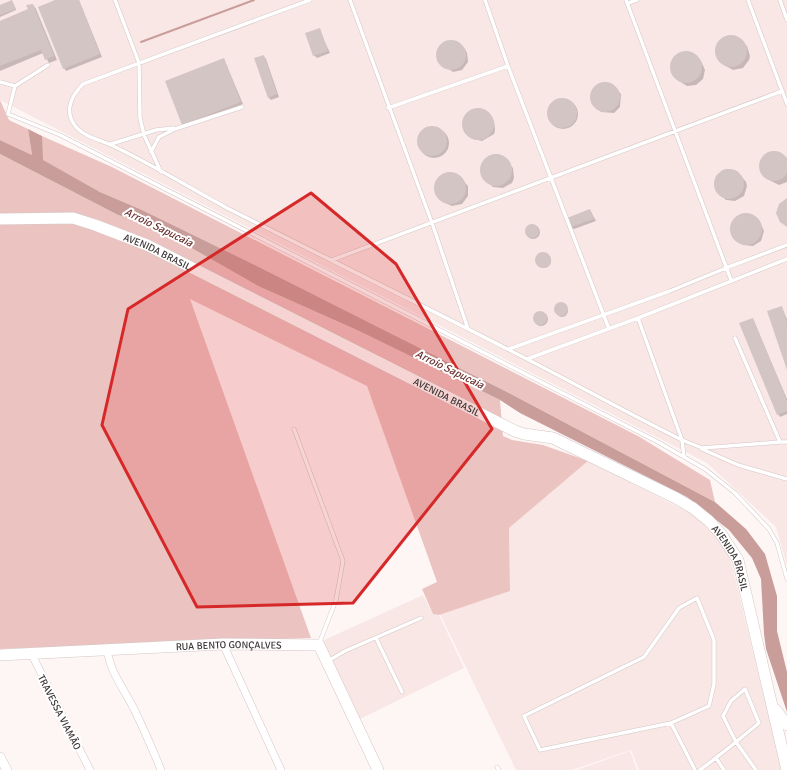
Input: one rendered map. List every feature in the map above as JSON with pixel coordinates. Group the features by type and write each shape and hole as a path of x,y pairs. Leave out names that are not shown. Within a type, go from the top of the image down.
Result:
{"main road":[{"name":"AVENIDA BRASIL","path":"0,219 73,218 95,224 147,245 515,430 524,434 553,438 693,508 721,534 738,560 787,770"},
{"name":"RUA BENTO GONÇALVES","path":"0,655 223,644 319,645"},
{"path":"319,645 378,770"},
{"name":"AVENIDA BRASIL","path":"772,703 785,722"}],"street":[{"path":"223,644 281,770"},
{"path":"107,649 109,662 114,676 135,710 161,770"},
{"name":"TRAVESSA VIAMÃO","path":"31,653 90,770"},
{"path":"0,757 7,770"}],"lane":[{"path":"115,0 139,64 140,118 144,135 162,173"},
{"path":"310,0 83,84 76,92 70,103 69,111 72,121 79,130 93,139 110,145 288,239 527,359 682,440 738,465 787,479"},
{"path":"350,0 388,108 432,223 468,329"},
{"path":"485,0 550,178 609,329"},
{"path":"637,0 627,2 731,280"},
{"path":"748,0 787,104"},
{"path":"780,0 787,20"},
{"path":"48,65 15,86 8,114 48,130 203,207 658,442 705,469 735,493 769,529 777,543 787,579"},
{"path":"388,108 508,66"},
{"path":"0,82 15,86"},
{"path":"332,260 550,178 675,133 782,91"},
{"path":"151,152 159,137 175,128 242,107"},
{"path":"110,145 167,128 175,128"},
{"path":"509,350 603,314 670,291 787,245"},
{"path":"527,359 638,318 787,258"},
{"path":"638,318 682,440 684,457"},
{"path":"735,338 780,442"},
{"path":"294,430 343,561 336,600 319,645"},
{"path":"702,448 787,442"},
{"path":"697,598 714,640 714,684 709,706 671,723 540,750 524,716 644,657 679,608 697,598"},
{"path":"327,661 345,651 421,618"},
{"path":"376,638 402,692"},
{"path":"700,770 716,758 736,742 759,723 745,689 730,701 723,716 736,742 756,770"},
{"path":"671,723 695,770"},
{"path":"716,758 724,770"}],"highlighted area":[{"path":"311,193 396,264 492,429 353,603 197,607 102,425 128,309"}],"shaded area":[{"path":"0,0 787,0 787,566 776,527 707,463 0,100"},
{"path":"0,100 9,120 28,129 32,155 0,140"},
{"path":"42,136 112,167 638,436 710,480 715,502 509,393 259,267 140,209 100,192 42,160"},
{"path":"0,154 118,215 153,226 258,286 359,331 500,400 503,436 512,440 543,445 588,461 509,528 510,591 439,615 433,614 422,589 437,582 367,386 190,299 311,638 0,649"},
{"path":"588,461 690,513 711,528 730,557 773,734 784,770 639,770 631,750 572,770 516,770 440,614 510,591 509,528"},
{"path":"423,595 433,614 439,615 464,668 360,719 322,641"},
{"path":"630,751 637,770 577,770"}],"water":[{"name":"Arroio Sapucaia","path":"28,129 42,136 43,160 100,192 140,209 259,267 509,393 715,502 746,529 765,554 777,596 777,631 787,672 787,712 766,649 761,579 752,558 729,530 687,497 520,413 500,400 359,331 258,286 153,226 118,215 0,154 0,140 32,155"}],"building":[{"path":"12,0 16,9 0,15 0,5"},
{"path":"55,0 79,0 100,54 63,69 38,7"},
{"path":"33,4 54,56 45,60 41,50 0,66 0,21 28,9 26,5"},
{"path":"320,28 328,51 313,56 305,33"},
{"path":"731,35 740,38 744,42 747,51 744,60 740,64 731,67 722,64 718,60 715,51 718,42 722,38"},
{"path":"451,40 462,44 466,55 462,66 451,70 440,66 436,55 440,44"},
{"path":"686,51 697,56 702,67 697,78 686,83 675,78 670,67 675,56"},
{"path":"264,55 277,94 268,98 254,58"},
{"path":"224,58 241,102 182,125 165,81"},
{"path":"605,82 611,83 619,91 619,103 611,111 605,112 599,111 591,103 590,97 591,91 599,83"},
{"path":"562,98 573,102 577,113 573,124 562,128 551,124 547,113 551,102"},
{"path":"478,108 489,113 494,124 489,135 478,140 467,135 462,124 467,113"},
{"path":"432,126 438,127 446,135 446,147 438,155 432,156 426,155 418,147 417,141 418,135 426,127"},
{"path":"774,151 785,155 789,166 785,177 774,181 763,177 759,166 763,155"},
{"path":"496,154 502,155 509,161 512,170 511,176 505,183 496,186 490,185 483,179 480,170 481,164 487,157"},
{"path":"729,169 740,173 744,184 740,195 729,199 718,195 714,184 718,173"},
{"path":"450,172 459,175 463,179 466,188 463,197 459,201 450,204 441,201 437,197 434,188 437,179 441,175"},
{"path":"787,198 787,227 780,222 776,213 779,204"},
{"path":"590,209 594,219 571,227 567,218"},
{"path":"746,213 757,218 762,229 757,240 746,245 735,240 730,229 735,218"},
{"path":"529,224 535,224 539,228 539,234 535,238 529,238 525,234 525,228"},
{"path":"543,252 549,254 551,260 549,266 543,268 537,266 535,260 537,254"},
{"path":"561,302 566,304 568,309 566,314 561,316 556,314 554,309 556,304"},
{"path":"782,306 787,322 787,370 767,311"},
{"path":"537,311 543,311 547,315 547,321 543,325 537,325 533,321 533,315"},
{"path":"753,318 787,401 787,411 777,415 739,323"}],"waterway":[{"path":"141,42 254,0"}]}
